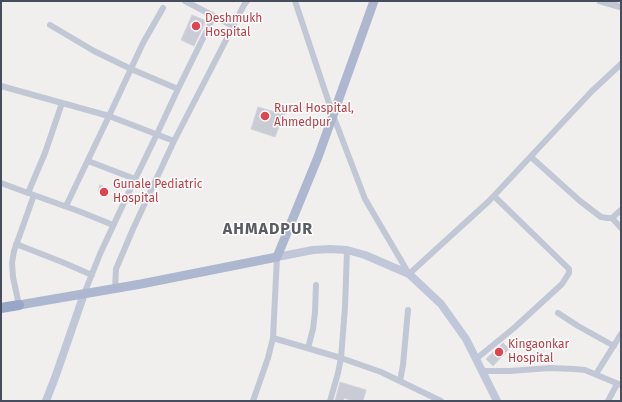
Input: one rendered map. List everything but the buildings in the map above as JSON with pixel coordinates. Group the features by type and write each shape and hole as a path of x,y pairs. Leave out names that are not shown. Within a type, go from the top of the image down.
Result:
{"highway":[{"path":"1,308 19,305"}],"main road":[{"path":"277,257 318,157 374,1"},
{"path":"19,305 141,284 277,257 330,249 347,250 409,274 441,304 466,339 497,401"},
{"path":"46,401 59,368 84,294"}],"street":[{"path":"185,1 233,26"},
{"path":"115,288 116,269 133,229 174,141 247,1"},
{"path":"295,1 333,115 365,199 409,274 494,196 592,91 621,64"},
{"path":"600,1 621,7"},
{"path":"66,206 143,43 163,8"},
{"path":"84,294 113,225 214,16"},
{"path":"50,25 131,69 178,88"},
{"path":"1,86 109,116 174,141"},
{"path":"19,305 13,277 12,263 14,251 31,194 62,103"},
{"path":"530,157 580,201 601,217 612,218 621,210"},
{"path":"88,161 135,179"},
{"path":"1,183 66,206 113,225"},
{"path":"476,359 514,328 562,284 569,273 568,266 494,196"},
{"path":"612,218 621,228"},
{"path":"16,244 92,275"},
{"path":"330,401 341,358 347,250"},
{"path":"253,401 268,358 273,338 277,257"},
{"path":"308,348 313,329 316,285"},
{"path":"400,381 408,310"},
{"path":"558,313 614,346"},
{"path":"596,374 621,334"},
{"path":"273,338 341,358 381,372 441,401"},
{"path":"482,371 550,368 585,370 619,385 608,401"}],"place":[{"name":"Deshmukh Hospital","path":"196,26"},
{"name":"Rural Hospital, Ahmedpur","path":"265,116"},
{"name":"Gunale Pediatric Hospital","path":"104,192"},
{"name":"Kingaonkar Hospital","path":"499,352"}],"district":[{"name":"AHMADPUR","path":"268,230"}]}
